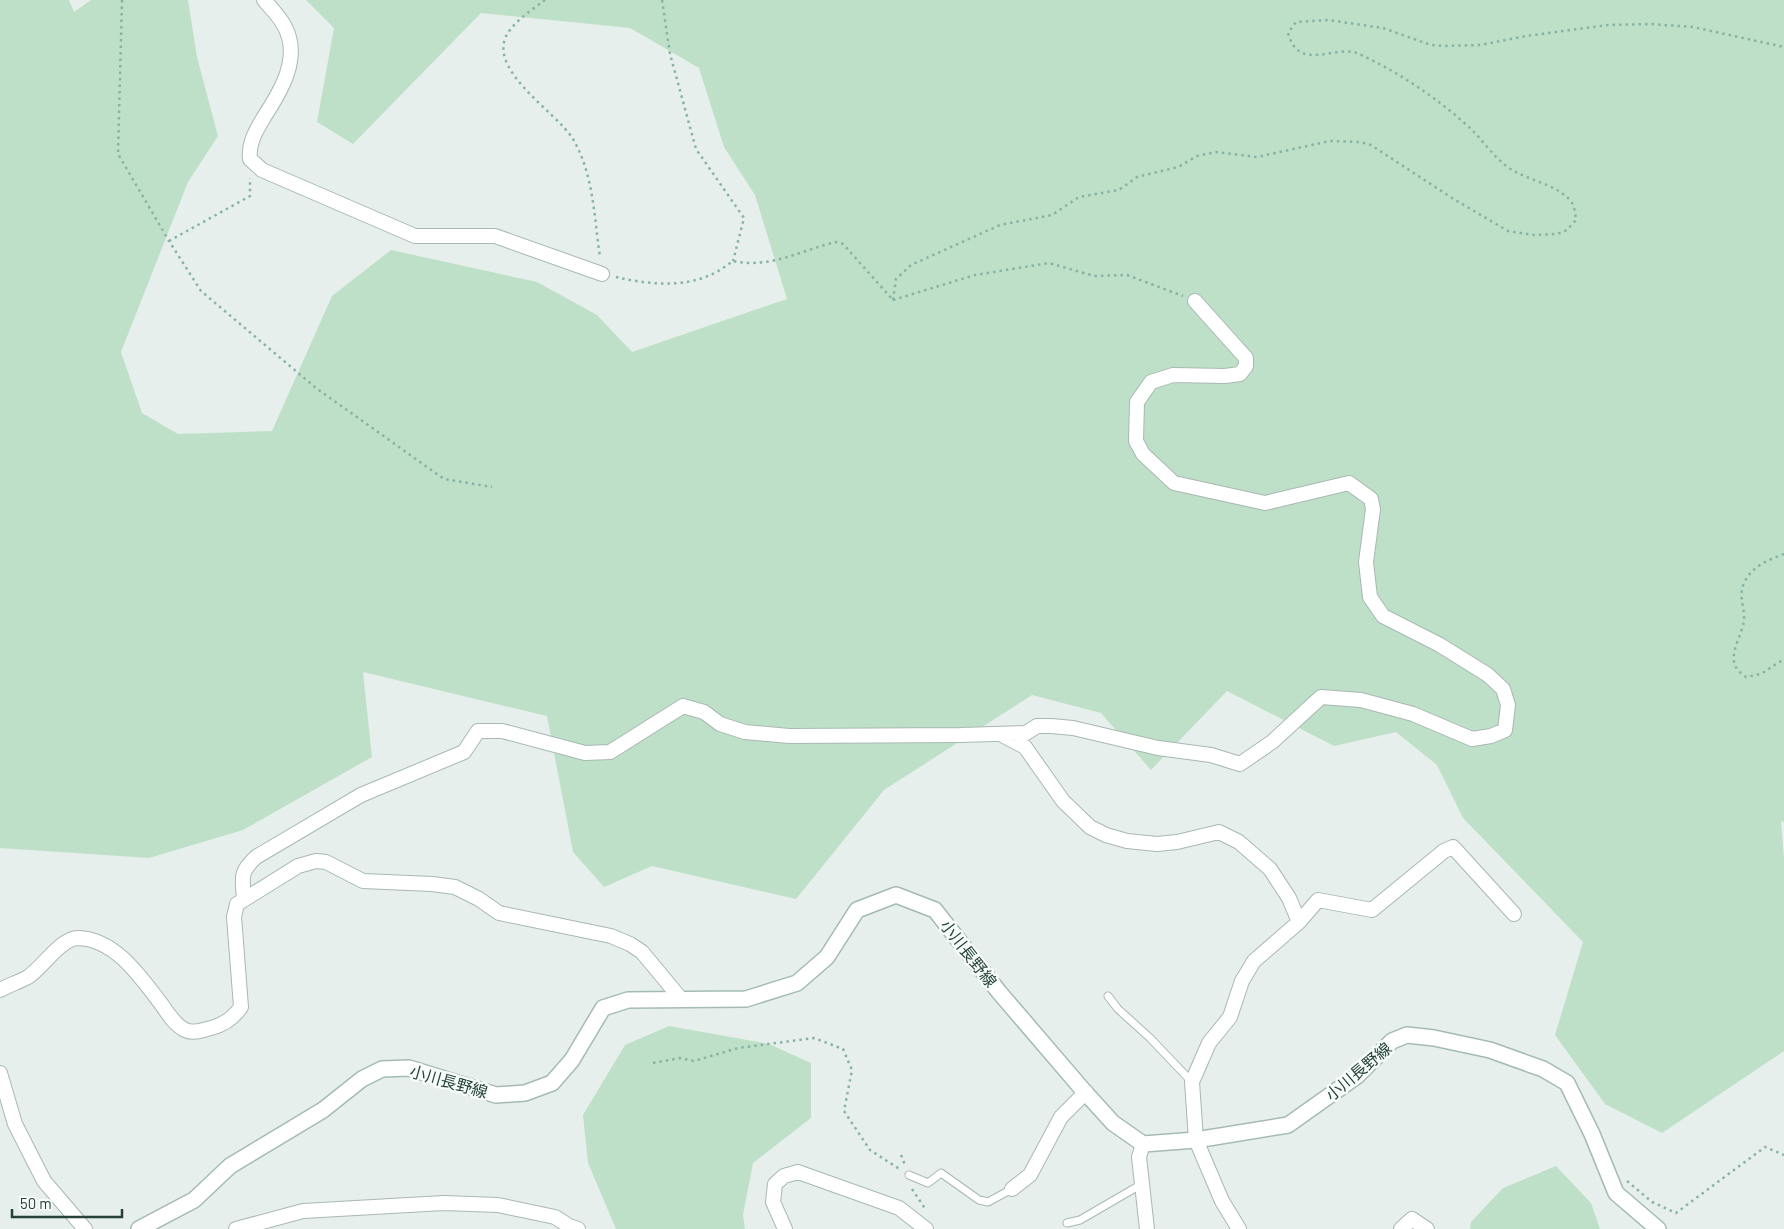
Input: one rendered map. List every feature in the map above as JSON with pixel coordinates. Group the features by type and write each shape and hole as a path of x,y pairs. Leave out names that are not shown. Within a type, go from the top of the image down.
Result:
{"main road":[{"name":"小川長野線","path":"139,1229 194,1200 230,1166 323,1110 362,1079 382,1069 409,1068 496,1095 525,1093 552,1083 572,1060 603,1008 628,1000 746,999 797,983 827,957 858,910 896,895 935,910 999,992 1113,1123 1143,1144 1196,1140 1288,1125 1357,1076 1392,1041 1407,1035 1434,1038 1490,1050 1542,1070 1567,1083 1592,1134 1616,1193 1658,1229"}],"street":[{"path":"264,0 286,28 290,44 290,62 287,78 256,131 249,148 250,159 273,176 415,236 495,236 602,274"},
{"path":"244,898 242,878 244,868 256,857 361,794 464,752 478,731 502,731 585,753 599,754 610,752 683,706 704,712 731,729 789,736 1001,734 1026,733 1037,726 1073,728 1158,748 1210,755 1240,764 1272,742 1321,697 1342,697 1413,714 1472,739 1491,736 1504,730 1508,705 1503,689 1498,684 1488,675 1440,645 1383,616 1370,597 1366,562 1373,509 1371,499 1362,491 1349,483 1265,503 1174,483 1143,454 1136,441 1137,402 1151,382 1174,375 1225,376 1240,374 1246,366 1246,358 1195,301"},
{"path":"1001,734 1025,747 1063,801 1090,827 1106,835 1127,841 1157,844 1177,842 1219,832 1240,842 1270,869 1289,898 1299,922"},
{"path":"1239,1229 1222,1202 1196,1140 1192,1082 1209,1043 1230,1017 1242,981 1254,961 1299,922 1318,900 1372,910 1444,851 1453,847 1514,914"},
{"path":"0,990 28,977 67,942 76,938 87,940 114,951 139,974 172,1020 184,1029 193,1032 216,1027 236,1015 242,1007 234,916 237,904 298,866 316,861 326,862 363,881 455,887 479,899 499,913 611,936 630,944 642,952 681,999"},
{"path":"0,1073 15,1124 44,1181 85,1229"},
{"path":"1012,1190 1030,1175 1061,1117 1086,1092"},
{"path":"1143,1144 1139,1157 1147,1229"},
{"path":"785,1229 773,1202 775,1184 784,1176 798,1172 899,1208 926,1229"},
{"path":"236,1229 303,1211 444,1204 498,1205 555,1217 569,1226 578,1229"},
{"path":"1401,1229 1412,1219 1427,1229"}],"lane":[{"path":"1108,996 1118,1010 1150,1038 1192,1082"},
{"path":"909,1175 928,1183 941,1173 979,1200 988,1202 1012,1190"},
{"path":"1067,1223 1080,1220 1142,1184"}],"path":[{"path":"122,0 118,154 169,241 202,291 316,388 444,479 492,487"},
{"path":"545,0 509,30 503,43 503,56 518,80 564,126 578,150 593,199 602,274 638,282 693,281 710,275 734,261 749,264 775,262 836,242 843,244 893,300"},
{"path":"662,0 670,54 696,149 744,218 734,261"},
{"path":"893,300 896,279 912,266 991,229 1000,225 1052,215 1079,197 1119,190 1137,176 1178,167 1197,156 1216,152 1257,157 1330,141 1360,142 1385,153 1452,198 1508,231 1520,234 1557,234 1567,230 1576,220 1571,200 1557,190 1512,170 1446,108 1383,66 1356,52 1306,55 1296,49 1290,42 1288,33 1296,22 1328,20 1382,28 1431,45 1445,46 1480,45 1526,36 1608,25 1651,24 1692,28 1784,47"},
{"path":"169,241 250,196 250,159"},
{"path":"893,300 975,275 1049,263 1094,276 1127,275 1195,301"},
{"path":"1784,554 1752,570 1744,584 1740,596 1744,618 1734,663 1738,670 1746,677 1761,674 1784,659"},
{"path":"653,1062 680,1058 694,1060 738,1048 814,1038 843,1049 852,1070 844,1111 870,1150 909,1175"},
{"path":"1624,1178 1652,1202 1676,1213 1765,1147 1784,1155"},
{"path":"901,1155 909,1175 910,1185 929,1214"}],"green space":[{"path":"0,0 69,0 74,12 91,0 188,0 197,57 218,136 188,182 121,352 142,413 178,434 272,431 332,296 391,250 537,282 597,315 632,352 787,299 755,195 724,147 699,68 630,28 481,13 353,144 317,122 334,28 306,0 1784,0 1784,822 1781,821 1784,859 1784,1051 1662,1133 1605,1104 1555,1035 1583,942 1463,818 1437,765 1396,732 1334,746 1227,691 1151,770 1101,713 1032,695 884,790 796,899 652,866 604,887 573,852 547,716 363,672 372,757 243,830 149,858 0,848"},
{"path":"669,1026 769,1044 811,1063 811,1118 753,1163 743,1215 745,1229 616,1229 588,1163 583,1115 625,1045"},
{"path":"1556,1166 1591,1203 1600,1229 1470,1229 1471,1222 1503,1188"}]}
